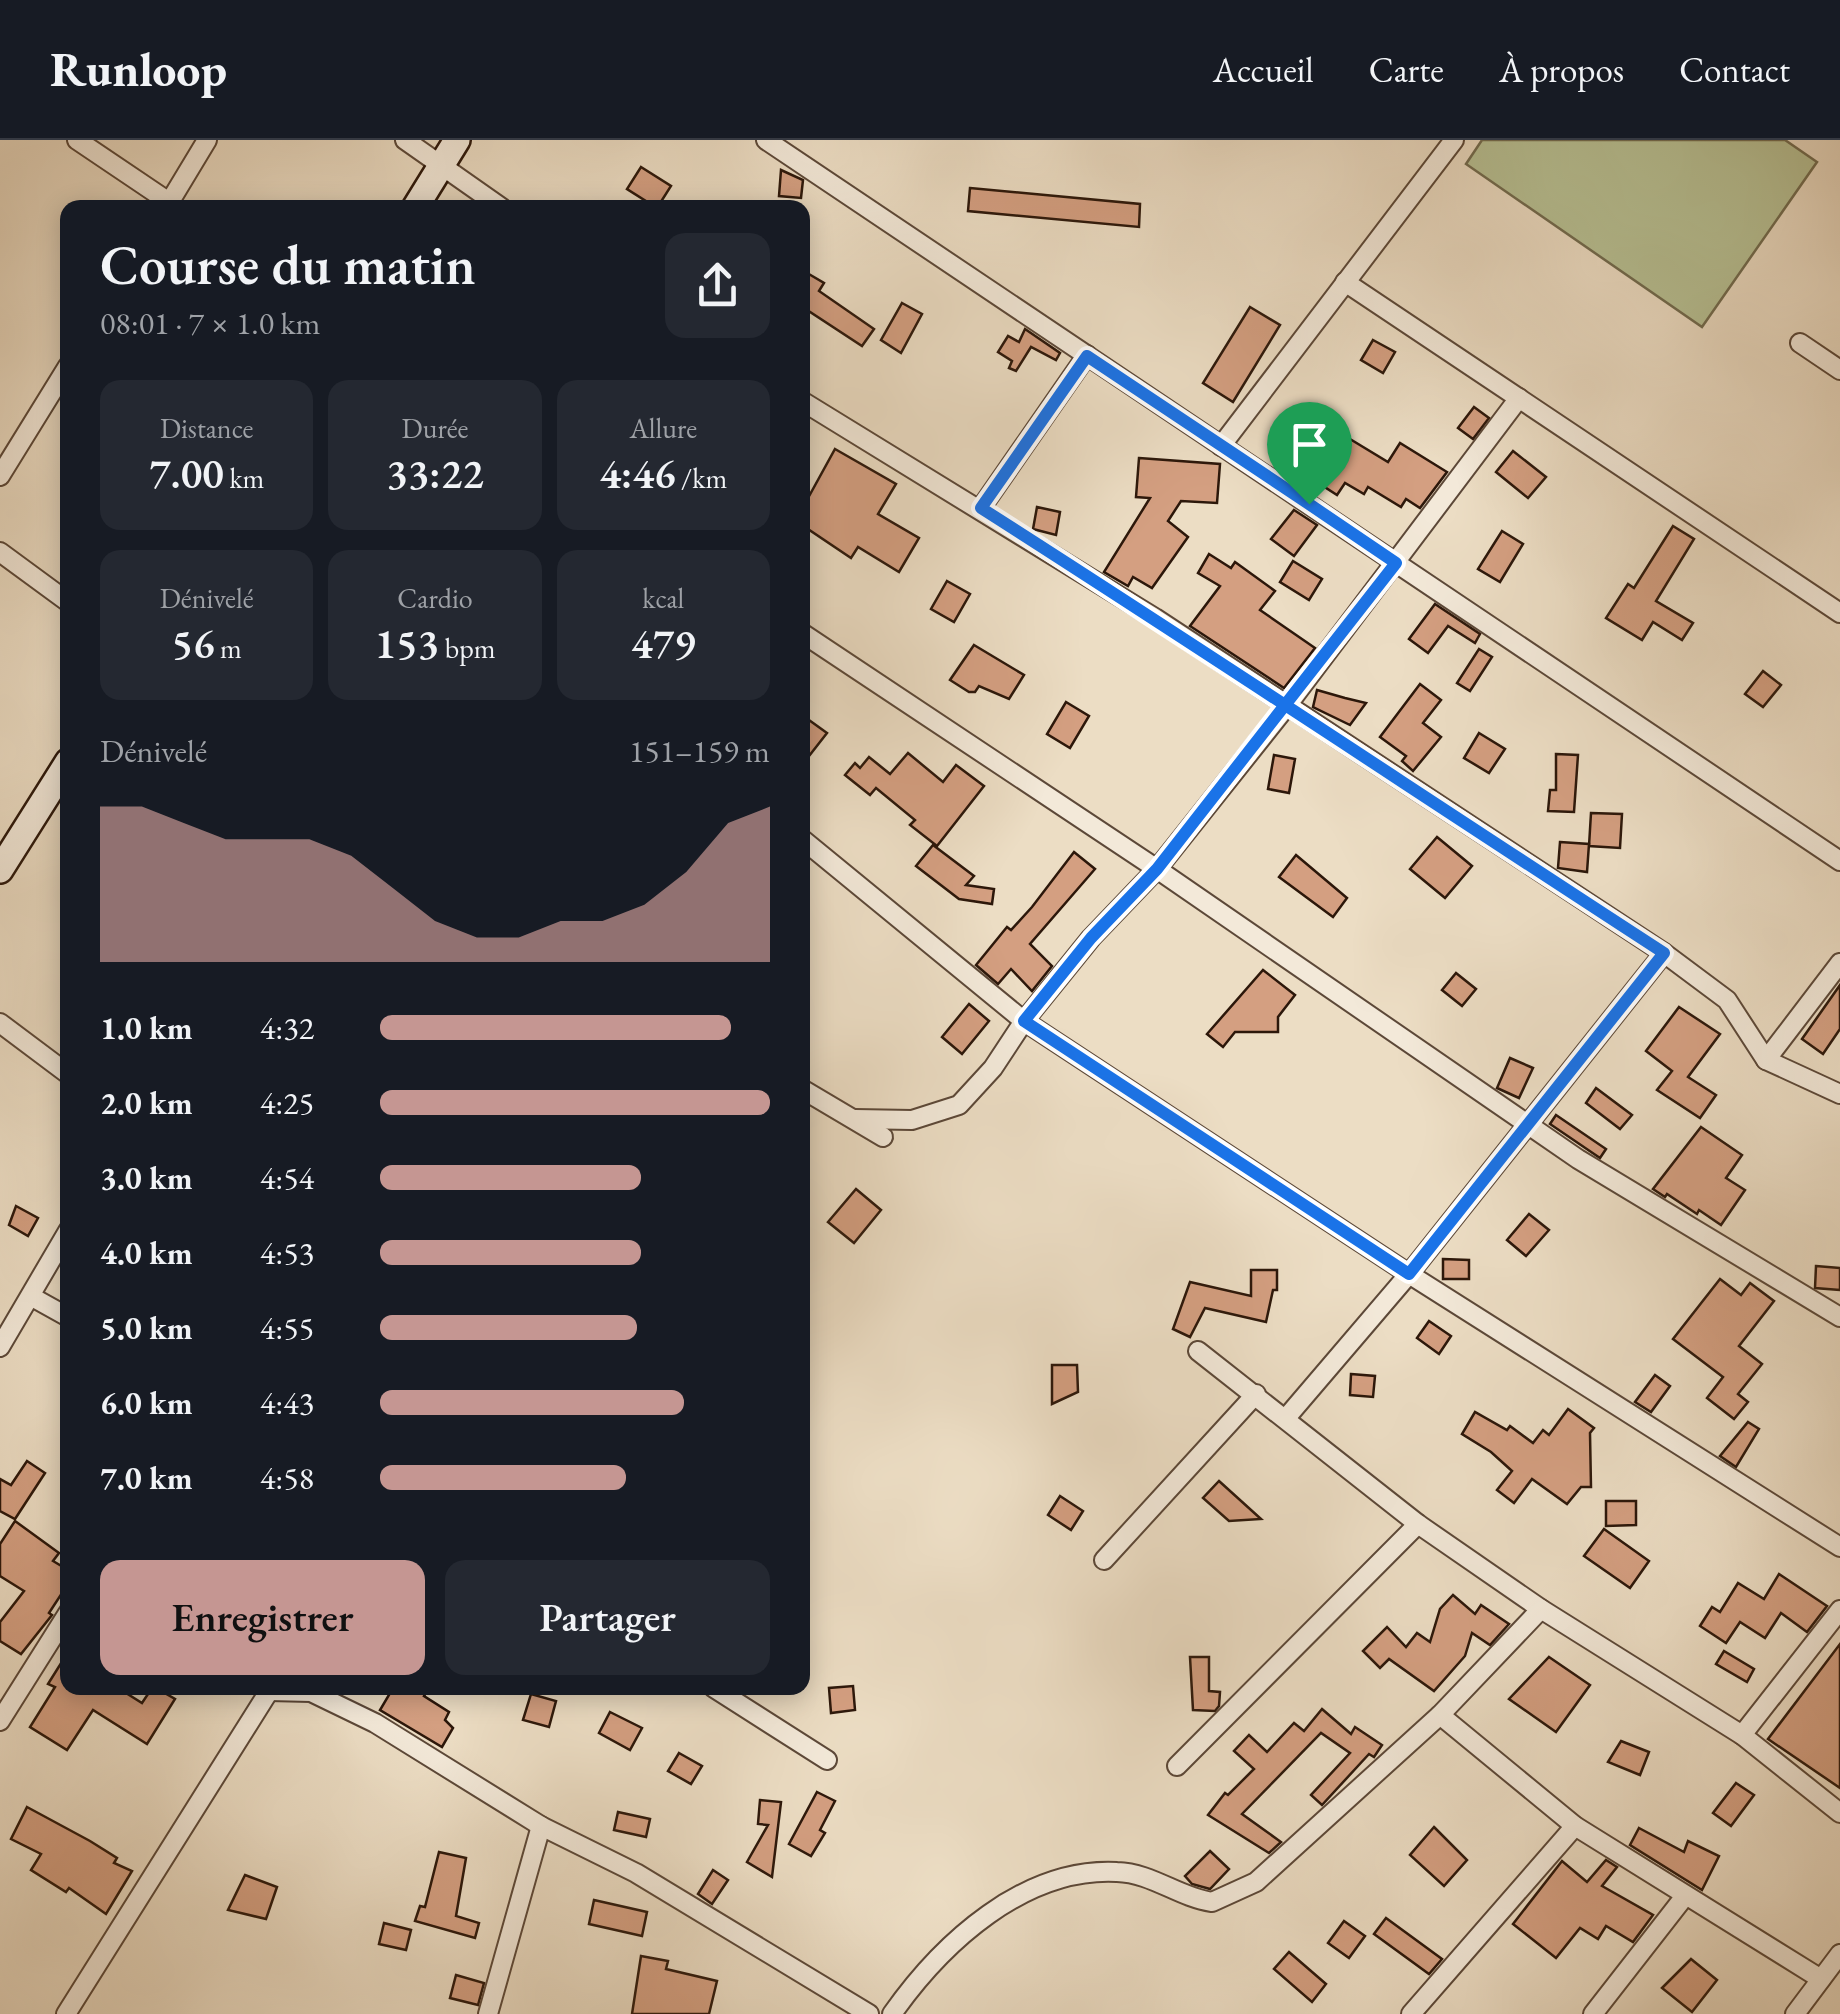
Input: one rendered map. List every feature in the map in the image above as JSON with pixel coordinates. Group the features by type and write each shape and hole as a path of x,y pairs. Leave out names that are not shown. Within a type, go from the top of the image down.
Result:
{"street":[{"path":"77,140 160,200"},
{"path":"170,200 207,140"},
{"path":"405,140 491,200"},
{"path":"420,200 457,140"},
{"path":"766,140 1840,861"},
{"path":"1221,446 1454,140"},
{"path":"1345,282 1840,613"},
{"path":"1800,343 1840,370"},
{"path":"981,508 1087,356"},
{"path":"0,476 60,379"},
{"path":"855,1119 912,1120 959,1105 993,1068 1024,1021 1091,938 1157,869 1286,707 1518,398"},
{"path":"810,407 1155,618 1664,953 1727,1000 1766,1060 1840,1094"},
{"path":"0,552 60,596"},
{"path":"810,638 1157,869 1526,1124 1840,1318"},
{"path":"0,870 60,775"},
{"path":"810,846 1024,1021 1409,1274 1840,1547"},
{"path":"1286,1418 1409,1274 1664,953"},
{"path":"1766,1060 1840,964"},
{"path":"0,1023 60,1068"},
{"path":"810,1094 882,1136"},
{"path":"0,1347 60,1246"},
{"path":"32,1297 60,1313"},
{"path":"1198,1350 1418,1524 1541,1609 1742,1736 1840,1813"},
{"path":"1104,1560 1256,1394"},
{"path":"1177,1766 1418,1524"},
{"path":"892,2014 918,1978 998,1908 1067,1878 1119,1872 1148,1877 1204,1901 1218,1902 1256,1882 1440,1715 1541,1609"},
{"path":"1742,1736 1840,1610"},
{"path":"0,1720 60,1626"},
{"path":"66,2014 266,1695"},
{"path":"317,1695 375,1723 541,1826 714,1917 869,2014"},
{"path":"725,1695 826,1760"},
{"path":"1440,1715 1576,1826 1822,1979"},
{"path":"488,2014 541,1826"},
{"path":"1411,2014 1576,1826"},
{"path":"1594,2014 1685,1896"},
{"path":"1795,2014 1840,1954"}],"green space":[{"path":"1482,140 1785,140 1817,162 1702,327 1466,164"}],"building":[{"path":"641,167 671,186 662,200 644,200 627,189"},
{"path":"781,170 803,180 801,198 779,196"},
{"path":"970,188 1140,204 1139,227 968,211"},
{"path":"810,275 824,283 819,291 874,329 862,346 810,312"},
{"path":"902,303 922,314 901,353 881,340"},
{"path":"1250,307 1280,325 1233,402 1203,383"},
{"path":"1025,329 1060,353 1056,360 1031,347 1016,371 1009,368 1012,361 998,352 1008,336 1019,342"},
{"path":"1373,340 1395,352 1383,373 1361,360"},
{"path":"1474,407 1489,418 1473,439 1458,428"},
{"path":"1345,436 1388,462 1400,443 1447,472 1420,508 1406,499 1401,507 1368,487 1364,494 1345,483 1337,495 1317,482"},
{"path":"835,449 896,484 878,514 919,538 899,572 858,547 851,558 810,530 810,494"},
{"path":"1513,451 1546,477 1528,498 1496,472"},
{"path":"1139,458 1220,464 1217,503 1181,501 1168,521 1188,537 1152,588 1133,577 1128,586 1104,572 1150,498 1136,497"},
{"path":"1037,507 1060,512 1056,535 1033,529"},
{"path":"1294,510 1317,525 1294,556 1271,539"},
{"path":"1673,526 1694,539 1656,601 1693,623 1682,640 1653,622 1642,640 1606,618 1628,584 1634,588"},
{"path":"1502,531 1523,544 1500,582 1478,569"},
{"path":"1209,554 1231,568 1235,562 1275,591 1260,610 1315,648 1284,688 1190,626 1220,586 1198,573"},
{"path":"1293,561 1322,579 1309,600 1280,582"},
{"path":"947,581 970,594 954,622 931,609"},
{"path":"1435,604 1480,634 1475,643 1448,626 1428,653 1409,639"},
{"path":"974,645 1024,675 1009,699 979,686 975,692 969,692 950,680"},
{"path":"1479,649 1492,657 1470,691 1457,683"},
{"path":"1763,671 1781,685 1763,707 1745,694"},
{"path":"1420,684 1441,700 1423,723 1441,737 1413,771 1402,761 1406,756 1380,737"},
{"path":"1317,690 1366,703 1350,725 1313,707"},
{"path":"1066,702 1089,716 1070,748 1047,734"},
{"path":"810,721 827,733 810,755"},
{"path":"1479,733 1505,749 1489,773 1464,758"},
{"path":"908,753 943,782 956,765 984,786 937,846 910,825 915,820 876,788 870,795 845,775 855,763 860,768 869,757 890,774"},
{"path":"1556,754 1578,755 1574,812 1548,811 1550,790 1556,790"},
{"path":"1274,755 1295,759 1289,793 1268,789"},
{"path":"1591,813 1622,814 1620,848 1589,846"},
{"path":"1437,837 1472,866 1445,898 1410,869"},
{"path":"1560,842 1589,844 1587,872 1558,868"},
{"path":"933,845 974,876 966,885 994,889 992,904 959,899 916,866"},
{"path":"1074,852 1095,869 1030,944 1052,966 1032,991 1011,969 998,984 976,965 1007,927 1011,930 1032,907"},
{"path":"1296,855 1347,898 1333,917 1279,877"},
{"path":"1263,970 1295,995 1278,1017 1278,1032 1235,1032 1223,1047 1207,1034"},
{"path":"1456,973 1476,989 1462,1006 1442,990"},
{"path":"1840,985 1840,1029 1823,1054 1802,1039"},
{"path":"969,1004 989,1021 962,1054 942,1037"},
{"path":"1679,1007 1720,1034 1688,1077 1716,1095 1700,1118 1657,1090 1672,1071 1646,1051"},
{"path":"1510,1058 1533,1068 1519,1098 1497,1088"},
{"path":"1596,1088 1632,1115 1620,1129 1586,1103"},
{"path":"1556,1115 1606,1149 1600,1158 1550,1124"},
{"path":"1701,1127 1742,1155 1726,1178 1745,1190 1721,1225 1653,1189"},
{"path":"856,1189 881,1210 854,1243 828,1222"},
{"path":"16,1206 38,1218 28,1236 9,1225"},
{"path":"1529,1214 1549,1230 1526,1256 1507,1240"},
{"path":"1443,1259 1469,1260 1469,1279 1443,1279"},
{"path":"1816,1266 1840,1268 1840,1290 1815,1288"},
{"path":"1251,1270 1277,1270 1277,1290 1273,1290 1266,1322 1205,1308 1190,1337 1173,1329 1190,1282 1251,1296"},
{"path":"1720,1279 1741,1295 1750,1283 1774,1301 1739,1346 1762,1364 1738,1394 1748,1402 1734,1419 1707,1398 1723,1377 1673,1339"},
{"path":"1429,1321 1451,1336 1439,1354 1417,1338"},
{"path":"1052,1365 1077,1365 1078,1392 1052,1404"},
{"path":"1351,1374 1375,1376 1373,1397 1350,1395"},
{"path":"1655,1375 1670,1386 1651,1412 1635,1402"},
{"path":"1568,1409 1594,1428 1590,1433 1591,1487 1581,1487 1567,1504 1532,1479 1514,1503 1497,1490 1512,1471 1462,1434 1475,1412 1507,1430 1510,1426 1533,1443 1543,1430 1549,1435"},
{"path":"1748,1422 1759,1429 1736,1467 1720,1456"},
{"path":"27,1461 45,1473 15,1519 0,1511 0,1479 11,1485"},
{"path":"1219,1481 1261,1519 1229,1521 1203,1498"},
{"path":"1060,1496 1083,1511 1071,1530 1048,1515"},
{"path":"1606,1501 1636,1501 1636,1525 1606,1526"},
{"path":"15,1521 59,1553 53,1561 60,1565 60,1596 49,1613 52,1615 21,1654 0,1641 0,1622 24,1591 0,1576 0,1544"},
{"path":"1604,1529 1649,1561 1630,1588 1584,1556"},
{"path":"1779,1574 1827,1606 1807,1632 1781,1613 1765,1638 1740,1622 1726,1643 1700,1626 1712,1607 1720,1612 1738,1583 1764,1599"},
{"path":"1453,1595 1475,1614 1481,1605 1509,1624 1490,1645 1472,1633 1465,1656 1434,1691 1389,1659 1380,1668 1363,1651 1387,1627 1406,1647 1417,1633 1430,1642 1440,1609"},
{"path":"1840,1644 1840,1788 1768,1739"},
{"path":"1724,1651 1754,1669 1747,1682 1716,1664"},
{"path":"1190,1657 1209,1657 1209,1691 1220,1692 1215,1711 1193,1710"},
{"path":"1549,1657 1590,1685 1556,1732 1509,1699"},
{"path":"60,1665 60,1695 129,1695 142,1703 147,1695 175,1699 147,1744 93,1710 67,1750 30,1727 55,1687 48,1684"},
{"path":"853,1686 855,1710 831,1713 829,1688"},
{"path":"389,1695 425,1695 449,1712 445,1720 453,1728 442,1747 380,1710"},
{"path":"531,1695 556,1701 549,1727 523,1720"},
{"path":"1322,1709 1351,1734 1355,1727 1382,1745 1374,1757 1369,1754 1322,1805 1311,1795 1350,1753 1321,1733 1242,1814 1281,1842 1269,1853 1208,1815 1225,1793 1228,1795 1254,1769 1234,1751 1249,1735 1267,1752 1294,1723 1304,1731"},
{"path":"610,1712 642,1728 630,1750 599,1733"},
{"path":"1621,1741 1649,1752 1640,1775 1608,1762"},
{"path":"679,1753 702,1766 691,1784 668,1771"},
{"path":"1736,1783 1754,1795 1731,1826 1713,1813"},
{"path":"817,1792 835,1801 820,1830 825,1833 811,1856 789,1844"},
{"path":"760,1800 781,1802 772,1877 747,1862 768,1825 758,1824"},
{"path":"27,1807 90,1841 117,1858 114,1863 132,1871 106,1914 69,1888 66,1892 31,1870 41,1854 11,1839"},
{"path":"618,1812 650,1819 646,1837 614,1830"},
{"path":"1434,1827 1467,1860 1444,1886 1410,1855"},
{"path":"1639,1828 1684,1852 1688,1841 1719,1856 1702,1890 1630,1845"},
{"path":"1210,1851 1229,1869 1210,1889 1192,1884 1185,1876"},
{"path":"439,1852 466,1858 456,1916 479,1923 475,1938 415,1921 420,1906 425,1907"},
{"path":"1606,1860 1617,1867 1602,1886 1653,1915 1633,1942 1606,1926 1598,1939 1580,1928 1556,1958 1513,1924 1562,1861 1587,1882"},
{"path":"713,1870 728,1880 712,1904 698,1894"},
{"path":"245,1875 277,1887 266,1919 228,1910"},
{"path":"594,1900 647,1912 642,1936 589,1924"},
{"path":"1386,1918 1442,1959 1429,1974 1374,1934"},
{"path":"1344,1921 1365,1936 1349,1958 1328,1943"},
{"path":"384,1923 411,1930 406,1950 379,1944"},
{"path":"1289,1952 1326,1984 1312,2002 1274,1969"},
{"path":"641,1956 668,1961 666,1969 717,1981 709,2014 632,2014"},
{"path":"1691,1959 1717,1980 1692,2012 1662,1988"},
{"path":"456,1975 484,1983 478,2005 450,1998"}],"route":[{"path":"1309,504 1087,356 981,508 1155,618 1286,707 1664,953 1409,1274 1024,1021 1091,938 1157,869 1286,707 1396,563 1309,504"}]}
